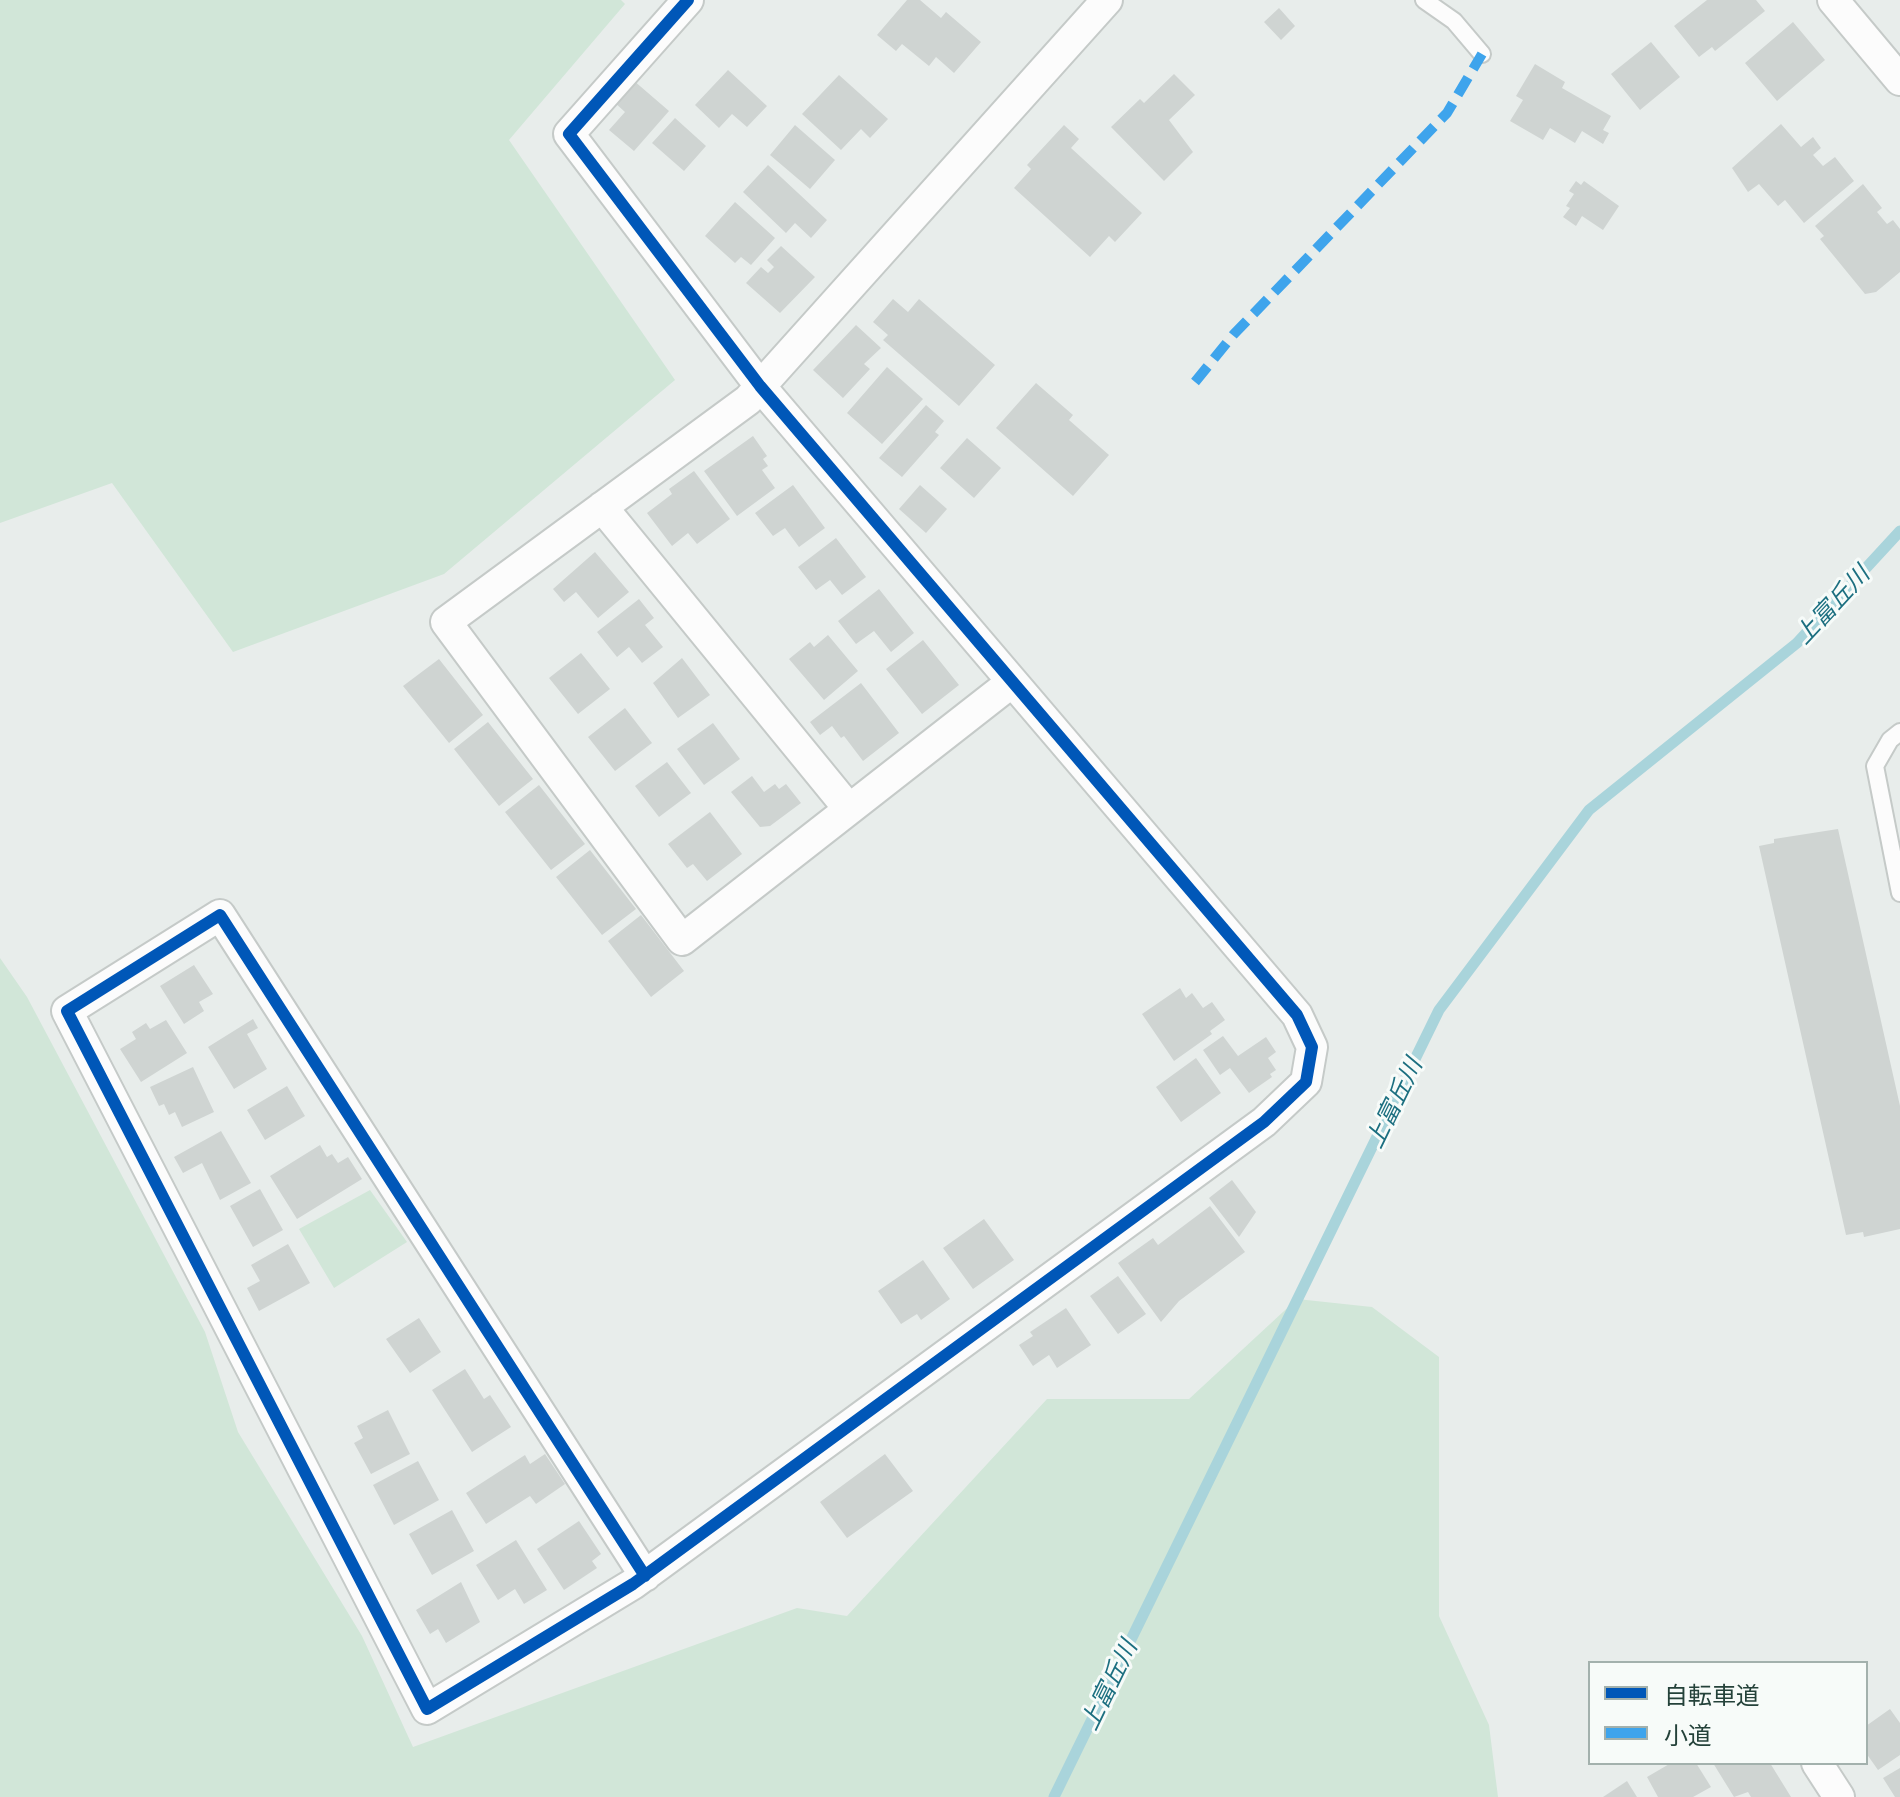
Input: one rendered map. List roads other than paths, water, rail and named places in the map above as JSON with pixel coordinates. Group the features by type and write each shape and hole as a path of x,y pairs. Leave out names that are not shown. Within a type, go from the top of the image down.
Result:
{"street":[{"path":"645,1576 220,915 67,1011 427,1709 645,1576 1264,1122 1306,1082 1312,1047 1297,1015 760,386 569,134 688,0"},
{"path":"1012,682 682,940 446,622 748,400 1107,0"},
{"path":"1833,0 1900,80"},
{"path":"602,507 849,809"},
{"path":"1818,1765 1839,1797"}],"lane":[{"path":"1424,0 1454,21 1482,54"},
{"path":"1900,732 1890,740 1875,766 1900,893"}],"waterway":[{"name":"上富丘川","path":"1054,1797 1439,1010 1589,810 1797,643 1900,531"}]}
